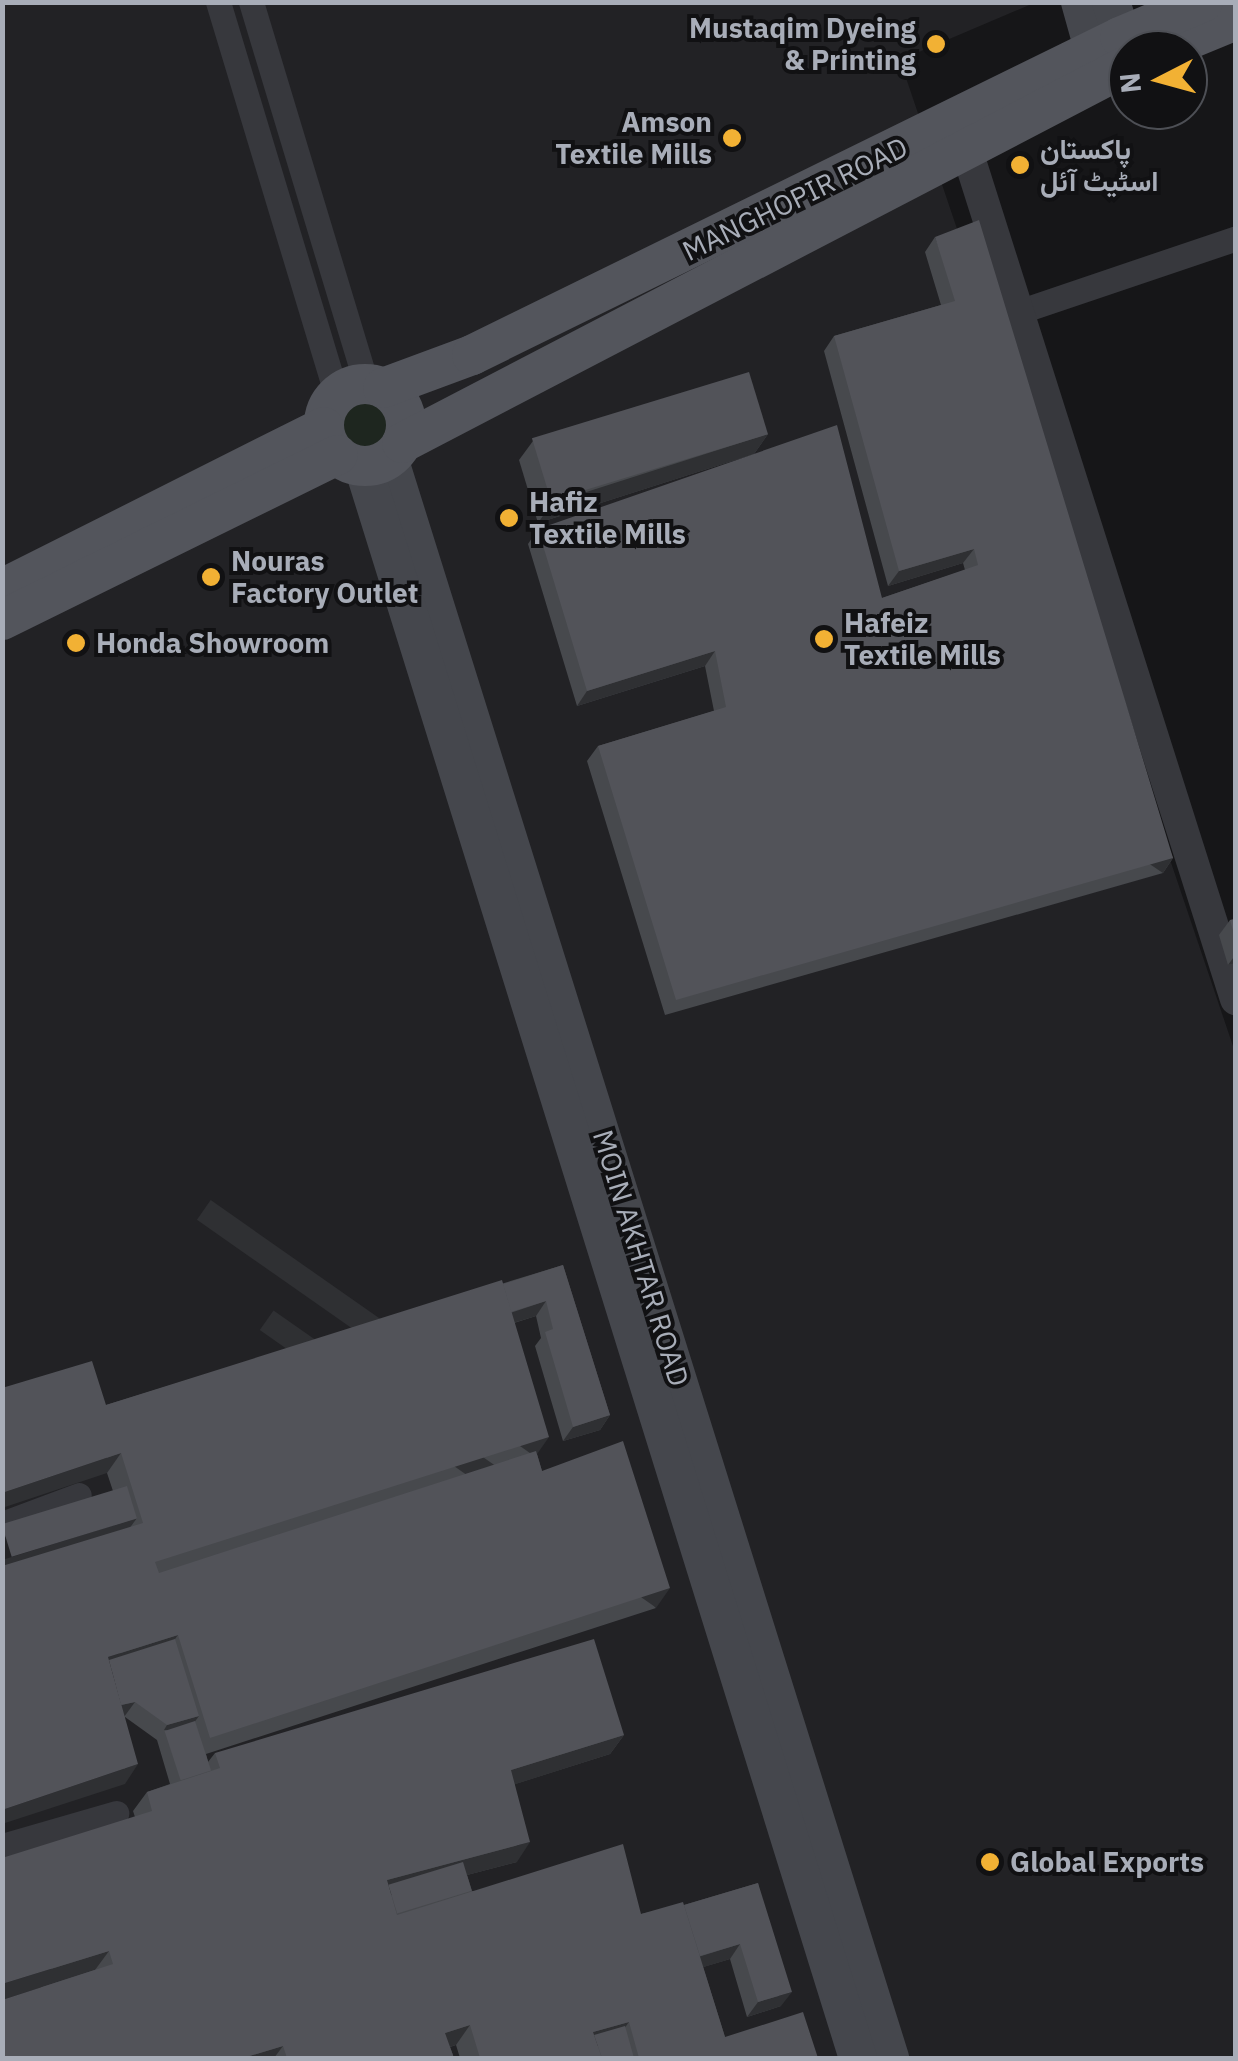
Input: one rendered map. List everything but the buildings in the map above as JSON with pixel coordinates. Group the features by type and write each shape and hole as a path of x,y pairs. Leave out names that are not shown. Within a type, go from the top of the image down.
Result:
{"main road":[{"path":"1080,2 1108,41"},
{"name":"MANGHOPIR ROAD","path":"1148,30 1203,2"},
{"path":"1208,32 1236,20"},
{"name":"MANGHOPIR ROAD","path":"2,620 363,427 458,361 1108,50"},
{"name":"MANGHOPIR ROAD","path":"363,427 475,404 966,148 1108,51"},
{"path":"458,361 450,390 460,401 475,404"},
{"path":"2,589 363,427"},
{"name":"MOIN AKHTAR ROAD","path":"363,427 577,1108 890,2058"},
{"name":"MOIN AKHTAR ROAD","path":"577,1108 858,2058"}],"street":[{"path":"218,2 363,427"},
{"path":"251,2 363,427"},
{"path":"966,148 1224,921 1236,999"},
{"path":"1018,312 1236,238"},
{"path":"2,1524 80,1494"},
{"path":"2,1846 116,1813"}],"shaded area":[{"path":"3,3 1034,3 900,60 1235,1052 1235,2058 3,2058"},
{"path":"367,395 387,404 396,424 387,444 367,453 347,444 338,424 347,404"}],"place":[{"name":"Mustaqim Dyeing & Printing","path":"936,44"},
{"name":"Amson Textile Mills","path":"732,138"},
{"name":"پاکستان اسٹیٹ آئل","path":"1020,165"},
{"name":"Hafiz Textile Mills","path":"509,518"},
{"name":"Nouras Factory Outlet","path":"211,577"},
{"name":"Hafeiz Textile Mills","path":"824,639"},
{"name":"Honda Showroom","path":"76,643"},
{"name":"Global Exports","path":"990,1862"}]}
